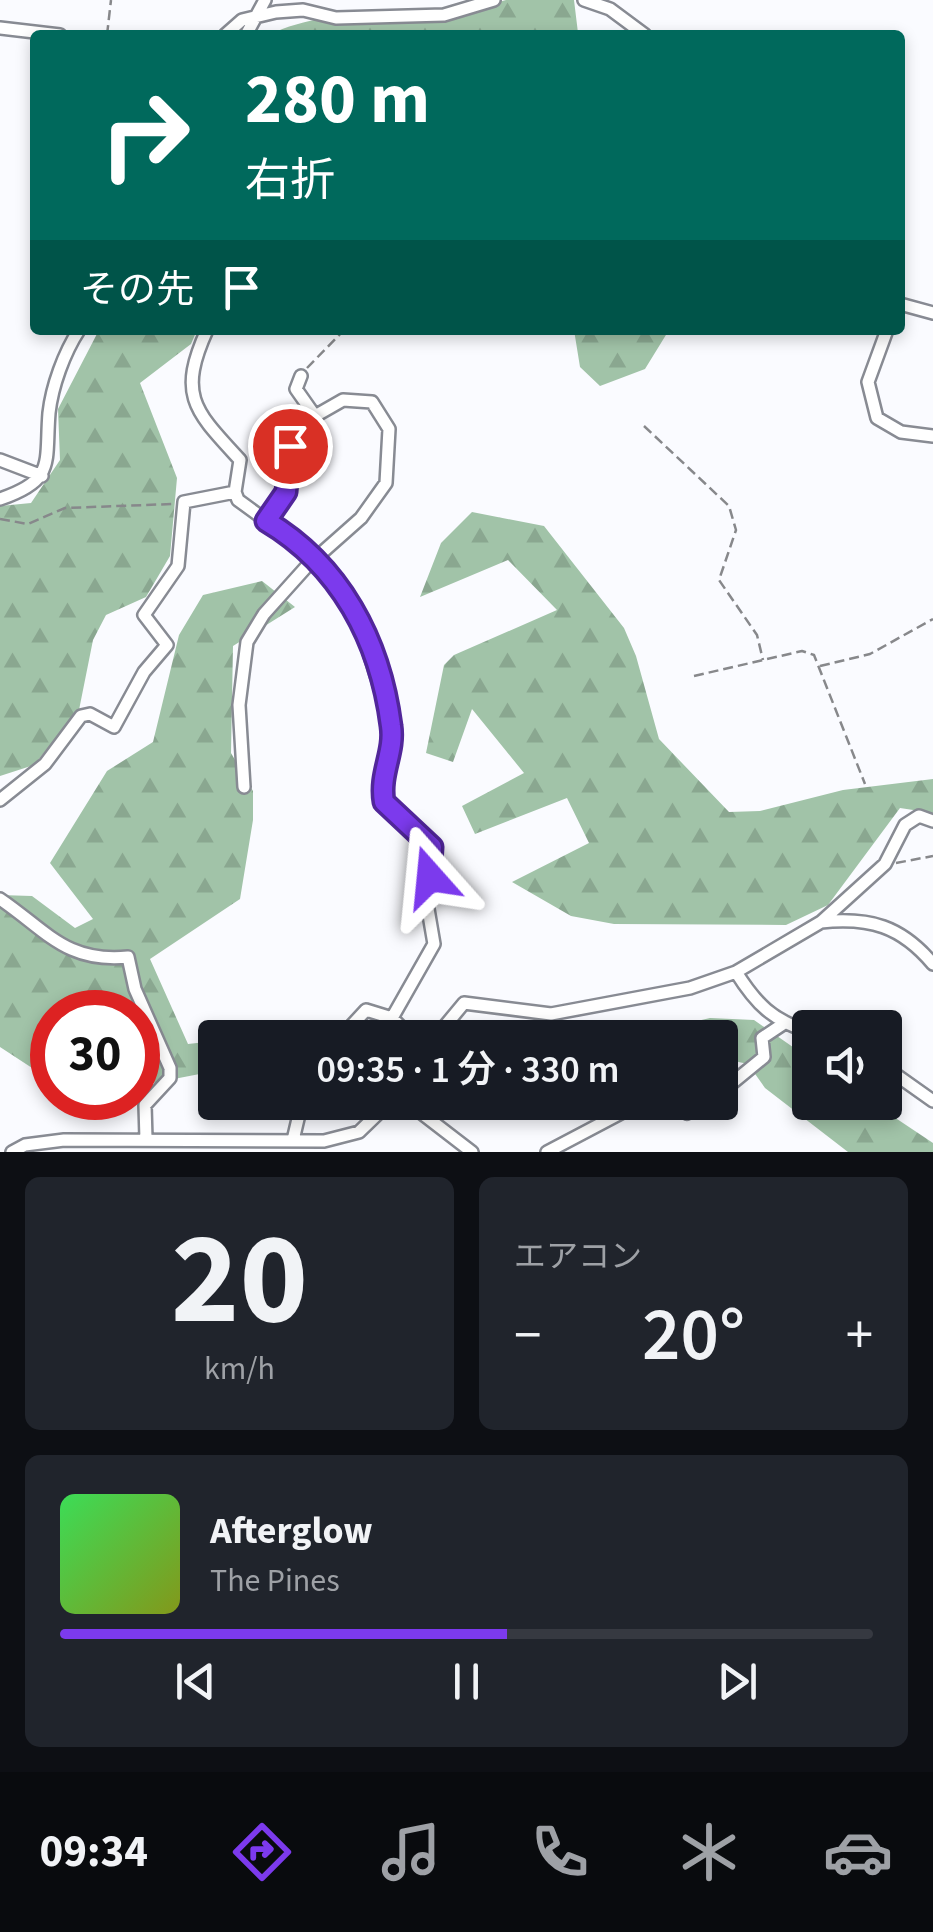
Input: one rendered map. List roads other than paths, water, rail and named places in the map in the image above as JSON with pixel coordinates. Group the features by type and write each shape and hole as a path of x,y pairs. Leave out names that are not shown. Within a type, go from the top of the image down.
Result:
{"street":[{"path":"248,30 265,0"},
{"path":"231,30 256,15 302,10 336,18 444,15 494,0"},
{"path":"584,0 610,9 638,30"},
{"path":"0,28 30,32"},
{"path":"905,305 933,313"},
{"path":"0,499 26,490 42,476 49,460 50,412 57,378 76,335"},
{"path":"205,335 192,364 193,403 240,460 235,492 238,500 316,558 354,604 372,652 392,727 382,769 384,802 433,852 427,903 434,944 392,1018 366,1010 357,1020"},
{"path":"885,335 868,382 877,418 901,432 933,436"},
{"path":"301,376 296,389 315,416"},
{"path":"244,787 239,705 247,642 264,614 316,558 361,518 386,484 389,429 372,402 344,400 315,416 290,446 286,492 266,521"},
{"path":"0,460 42,476"},
{"path":"0,800 45,764 81,716 90,714 114,727 144,672 167,645 144,614 178,566 184,502 235,492"},
{"path":"450,1020 464,1004 552,1014 690,988 736,972 821,922 885,864 904,825 919,816 933,821"},
{"path":"0,899 74,953 102,960 128,957 136,989 170,1068 170,1078 145,1106 152,1144"},
{"path":"821,922 853,919 886,925 914,941 933,964"},
{"path":"736,972 752,997 792,1026"},
{"path":"738,1080 764,1058 762,1038 784,1024"},
{"path":"902,1079 933,1101"},
{"path":"293,1140 298,1120"},
{"path":"12,1152 41,1142 152,1144 344,1138 375,1120"},
{"path":"430,1120 472,1152"},
{"path":"547,1152 608,1120"}]}
